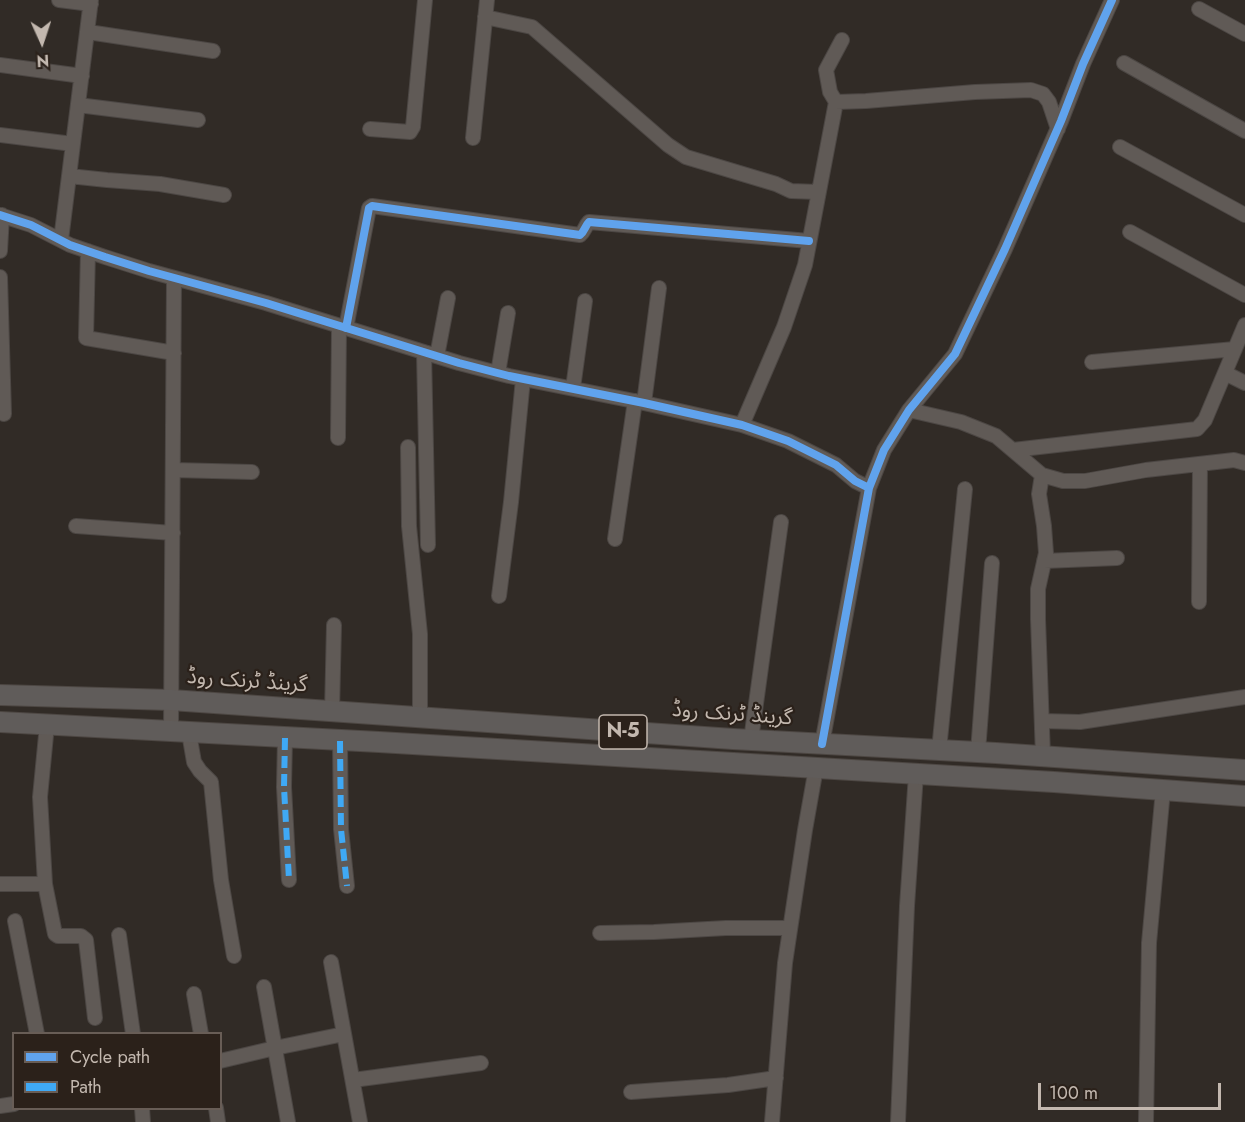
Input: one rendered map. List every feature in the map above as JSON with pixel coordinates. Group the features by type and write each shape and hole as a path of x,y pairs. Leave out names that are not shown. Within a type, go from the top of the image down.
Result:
{"highway":[{"name":"گرینڈ ٹرنک روڈ","path":"0,695 171,700 751,740 1245,770"},
{"name":"N-5","path":"0,722 816,768 1245,796"}],"street":[{"path":"59,0 91,2 61,240"},
{"path":"370,129 410,132 413,127 425,0"},
{"path":"473,138 487,0"},
{"path":"822,744 869,488 884,450 909,410 955,354 1005,249 1112,0"},
{"path":"1199,9 1245,34"},
{"path":"485,17 532,27 668,145 686,157 776,184 791,191 818,192"},
{"path":"88,32 213,51"},
{"path":"742,425 784,327 805,265 836,102 830,92 826,70 842,40"},
{"path":"1124,63 1245,131"},
{"path":"0,65 82,76"},
{"path":"836,102 1031,90 1043,94 1049,102 1058,129"},
{"path":"78,105 198,120"},
{"path":"0,135 73,144"},
{"path":"1120,147 1245,215"},
{"path":"69,176 160,184 224,195"},
{"path":"338,438 343,327 369,208 372,206 580,236 589,222 809,241"},
{"path":"0,251 1,215 31,225 88,251 149,271 266,303 430,354 523,379 742,425 788,441 836,465 855,481 869,488"},
{"path":"1130,232 1245,295"},
{"path":"88,251 86,338 174,353"},
{"path":"0,277 4,414"},
{"path":"174,278 171,700 180,732 194,762 211,782 222,880 234,956"},
{"path":"615,539 659,288"},
{"path":"428,544 430,354 448,298"},
{"path":"573,388 585,301"},
{"path":"498,373 508,313"},
{"path":"1014,450 1197,429 1205,420 1245,325"},
{"path":"1092,362 1235,349"},
{"path":"1225,373 1245,383"},
{"path":"511,497 523,379"},
{"path":"499,596 523,379"},
{"path":"909,410 961,422 996,436 1042,475 1063,481 1234,460 1245,462"},
{"path":"408,447 409,526 420,634 420,717"},
{"path":"1199,602 1200,464"},
{"path":"173,470 252,472"},
{"path":"1042,475 1039,494 1046,553 1038,589 1043,756"},
{"path":"939,750 965,489"},
{"path":"751,740 782,522"},
{"path":"76,526 173,533"},
{"path":"1044,561 1118,558"},
{"path":"978,752 992,563"},
{"path":"332,712 334,625"},
{"path":"1042,721 1080,722 1245,697"},
{"path":"47,725 40,797 45,884 55,934 81,936 86,940 94,1018"},
{"path":"285,738 284,787 289,880"},
{"path":"340,741 341,829 347,886"},
{"path":"772,1122 785,963 816,768"},
{"path":"898,1122 915,774"},
{"path":"1146,1122 1149,943 1163,790"},
{"path":"0,884 45,884"},
{"path":"15,921 37,1032"},
{"path":"600,933 790,928"},
{"path":"119,935 133,1032"},
{"path":"331,962 360,1122"},
{"path":"264,987 288,1122"},
{"path":"194,994 201,1032"},
{"path":"222,1061 344,1034"},
{"path":"353,1080 481,1063"},
{"path":"632,1092 728,1085 776,1078"}],"marked path":[{"path":"285,738 284,787 289,880"},
{"path":"340,741 341,829 347,886"}],"cycle path":[{"path":"822,744 869,488 884,450 909,410 955,354 1005,249 1112,0"},
{"path":"346,328 369,208 372,206 580,235 589,222 809,241"},
{"path":"0,215 31,225 70,245 105,257 266,303 459,363 509,376 742,425 788,441 836,465 855,481 869,488"}]}
